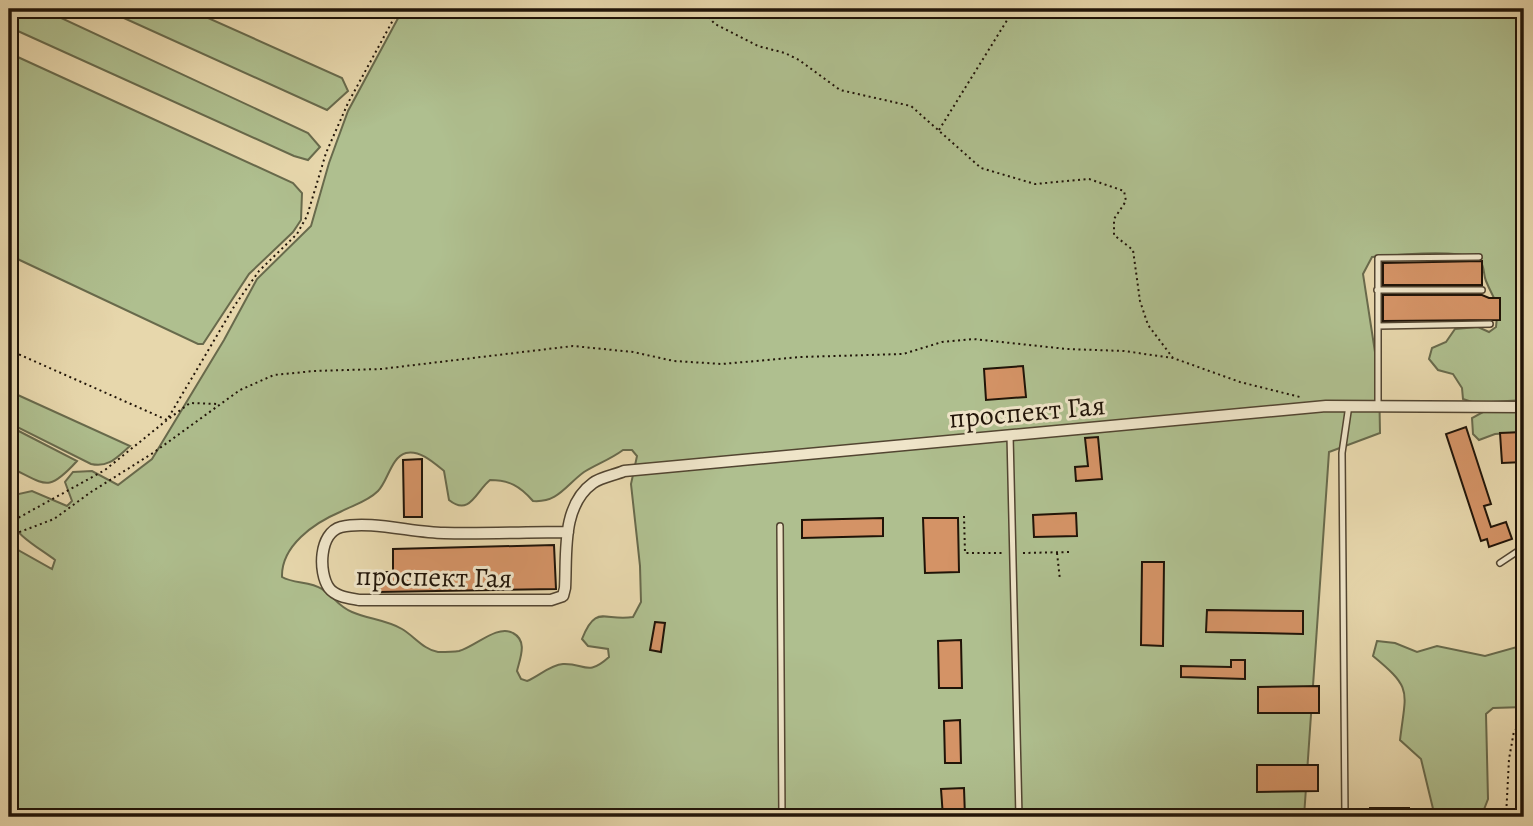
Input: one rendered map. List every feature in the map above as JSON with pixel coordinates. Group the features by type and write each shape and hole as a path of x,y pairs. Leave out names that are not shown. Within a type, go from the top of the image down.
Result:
{"street":[{"name":"проспект Гая","path":"568,531 442,533 357,525 338,527 329,536 323,552 324,573 329,588 340,596 359,600 551,600 563,596 568,531 573,507 593,482 624,471 1349,405 1524,407"}],"lane":[{"path":"1378,406 1377,258 1479,257"},
{"path":"1377,289 1482,290"},
{"path":"1378,326 1490,324"},
{"path":"1345,817 1342,453 1349,405"},
{"path":"1010,435 1019,817"},
{"path":"780,526 782,817"},
{"path":"1500,564 1524,547"}],"path":[{"path":"167,420 235,305 259,271 297,234 307,216 326,153 348,103 399,9"},
{"path":"701,9 716,24 758,47 785,53 799,60 840,90 911,106 981,167 1035,184 1089,179 1124,191 1126,201 1114,219 1114,235 1133,250 1140,301 1147,324 1173,358"},
{"path":"939,130 1014,9"},
{"path":"9,536 54,519 90,492 153,453 240,390 274,375 380,369 573,346 633,352 674,361 722,364 800,356 903,354 942,342 973,339 1067,349 1124,351 1173,358 1240,382 1305,399"},
{"path":"9,350 167,420"},
{"path":"9,523 105,470 190,403 220,404"},
{"path":"1057,552 1060,580"},
{"path":"1506,817 1510,750 1514,731 1524,723"}],"green space":[{"path":"9,9 42,9 308,133 320,147 308,160 294,156 9,27"},
{"path":"104,9 188,9 342,78 348,91 327,110"},
{"path":"403,9 1524,9 1524,400 1475,403 1463,399 1462,388 1453,374 1438,370 1429,359 1432,348 1446,342 1455,329 1478,327 1489,332 1496,327 1496,302 1480,261 1472,257 1445,253 1372,257 1363,274 1379,378 1380,433 1329,452 1304,817 9,817 9,545 52,569 55,560 22,536 12,524 9,511 14,495 32,491 67,506 72,501 65,482 73,472 92,471 118,485 152,459 224,340 257,279 311,226 329,163 348,111","holes":["623,450 632,450 637,456 631,484 641,602 633,617 602,616 592,621 582,639 588,646 608,649 609,657 591,668 558,665 527,681 521,679 517,671 522,645 518,636 513,633 500,631 465,649 438,652 428,649 396,626 347,610 317,586 282,577 287,555 301,537 320,522 374,495 393,464 406,453 421,455 444,471 449,500 462,506 468,504 490,480 514,485 533,501 549,499 584,472"]},
{"path":"9,53 293,183 302,193 301,220 293,232 249,274 203,344 9,255"},
{"path":"9,391 130,446 108,463 91,464 9,423"},
{"path":"1483,412 1524,412 1524,432 1495,434 1479,440 1473,434 1472,418"},
{"path":"9,426 77,461 59,478 46,483 9,467"},
{"path":"1377,641 1395,643 1417,652 1437,646 1485,656 1524,645 1524,707 1493,708 1486,714 1488,799 1483,812 1468,817 1435,817 1421,759 1400,740 1404,692 1395,676 1373,656"}],"building":[{"path":"1482,261 1482,285 1383,285 1383,263"},
{"path":"1383,295 1482,295 1500,298 1500,320 1383,321"},
{"path":"1023,366 1026,397 986,400 984,369"},
{"path":"1466,427 1491,504 1484,506 1491,527 1506,522 1512,539 1489,547 1487,539 1481,541 1446,434"},
{"path":"1524,432 1524,462 1502,463 1500,433"},
{"path":"1098,437 1102,479 1076,481 1075,467 1088,466 1085,438"},
{"path":"422,459 422,517 404,517 403,460"},
{"path":"1076,513 1077,536 1034,537 1033,515"},
{"path":"883,518 883,536 802,538 802,520"},
{"path":"923,518 958,518 959,572 925,573"},
{"path":"554,545 556,589 379,592 379,572 393,572 393,549"},
{"path":"1142,562 1164,562 1163,646 1141,645"},
{"path":"1207,610 1303,611 1303,634 1206,632"},
{"path":"655,622 665,623 661,652 650,650"},
{"path":"961,640 962,688 939,688 938,641"},
{"path":"1231,660 1245,660 1245,679 1181,677 1181,666 1231,667"},
{"path":"1319,686 1319,713 1258,713 1258,687"},
{"path":"960,720 961,763 945,763 944,721"},
{"path":"1257,765 1318,765 1318,791 1257,792"},
{"path":"964,788 965,817 943,817 941,789"},
{"path":"1370,808 1409,808 1409,817 1370,817"}]}
